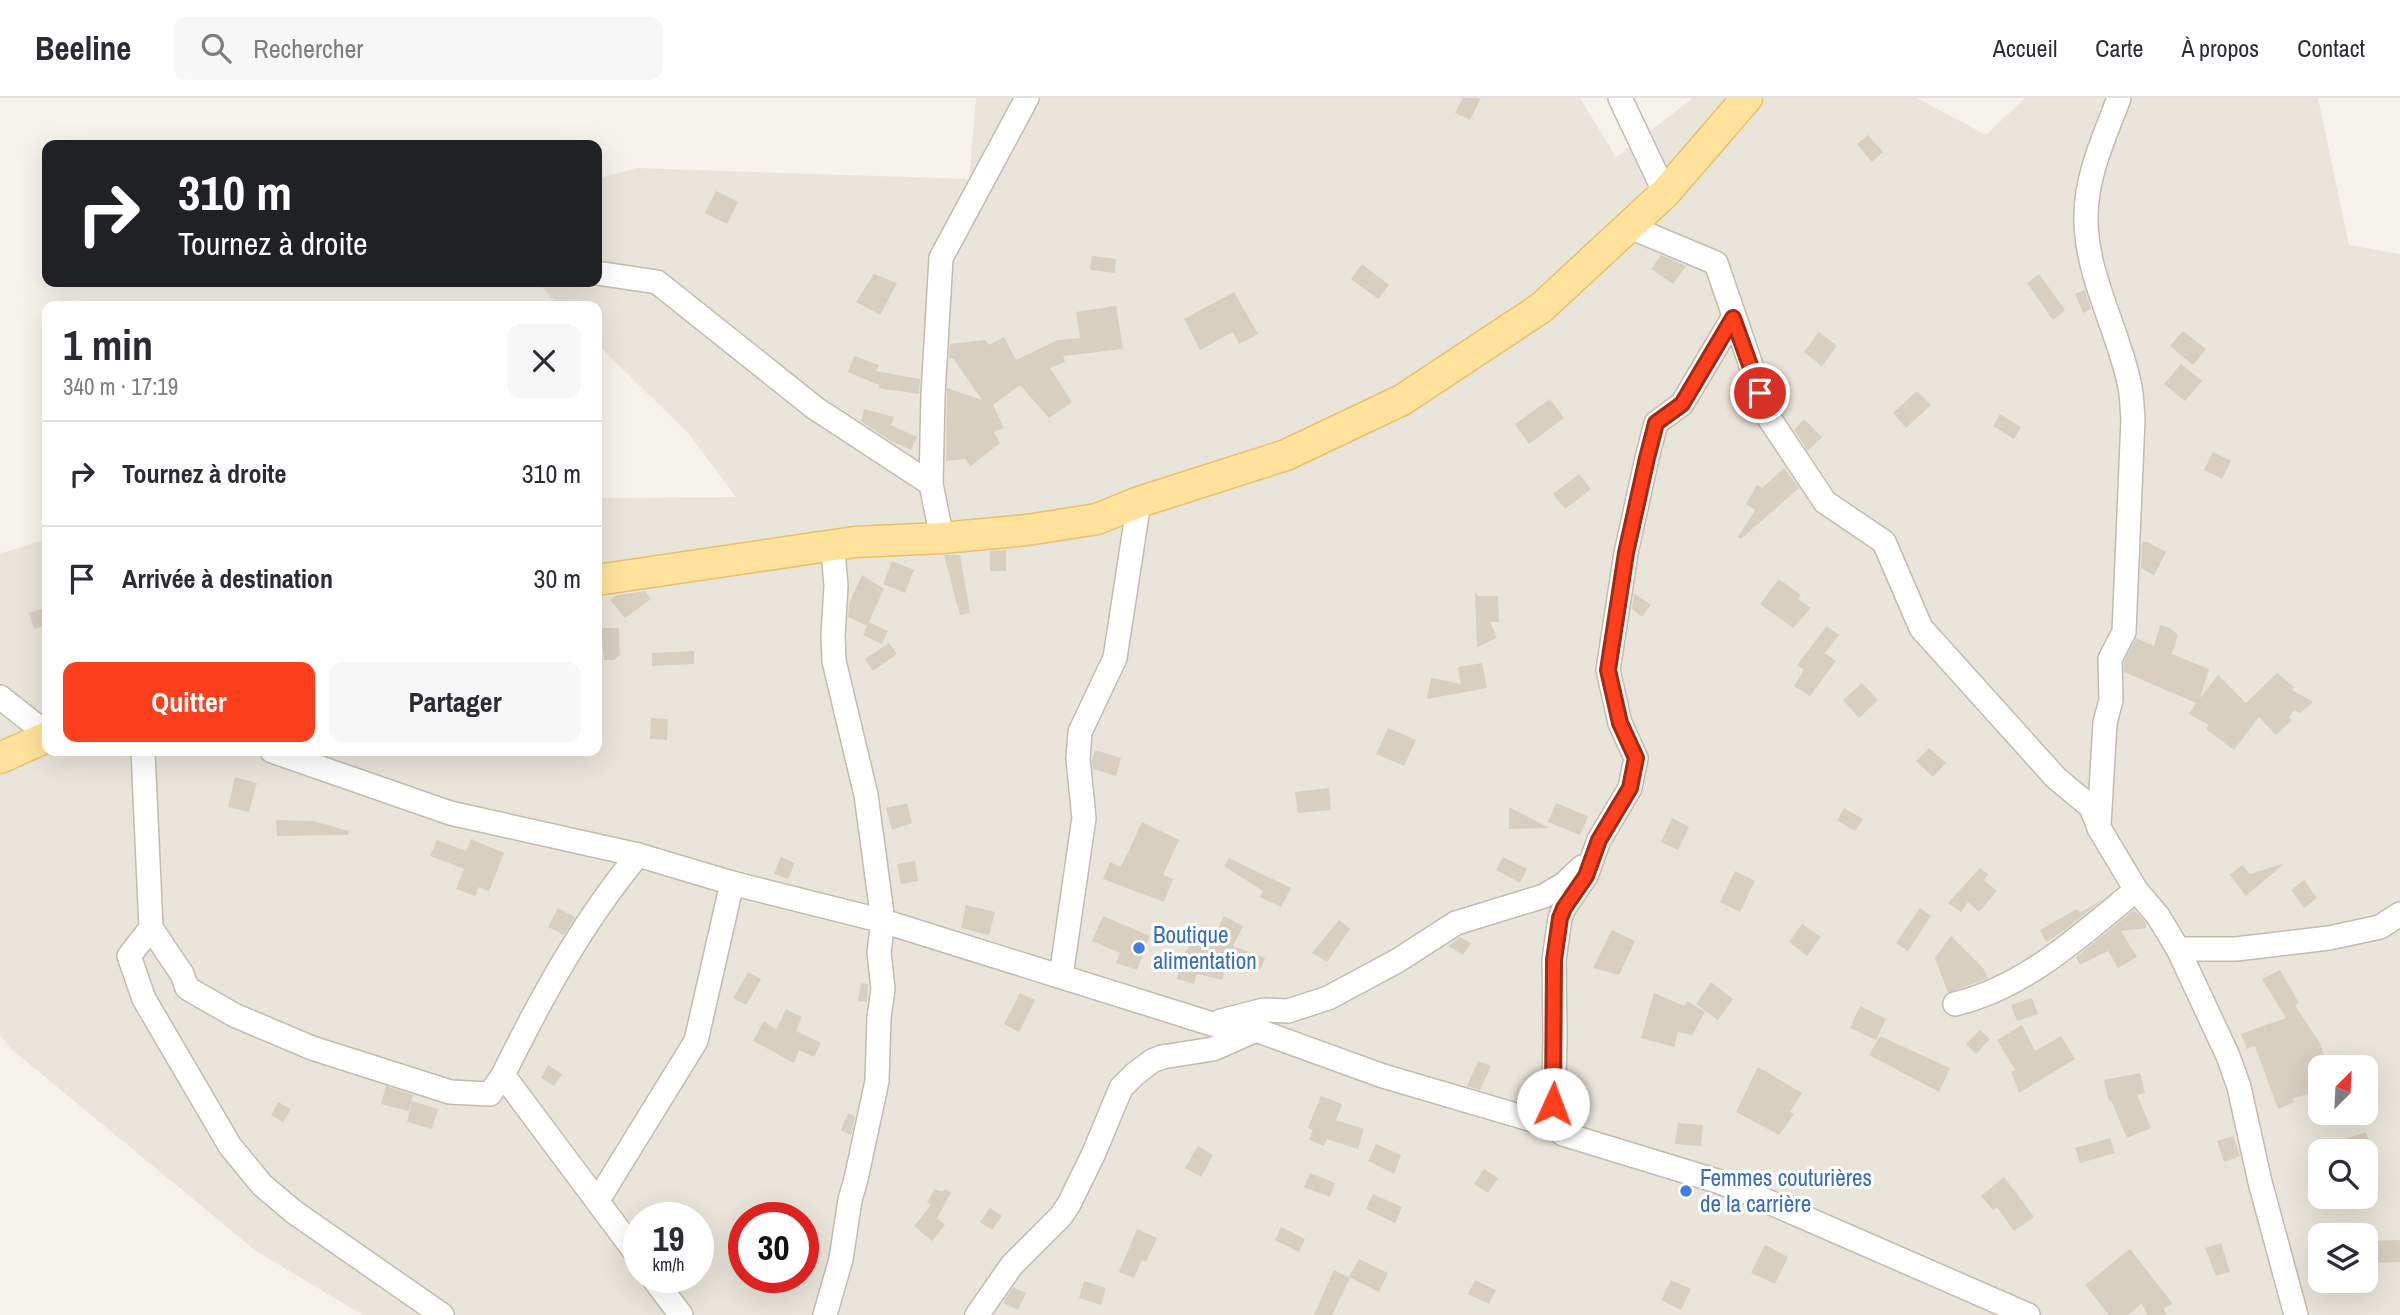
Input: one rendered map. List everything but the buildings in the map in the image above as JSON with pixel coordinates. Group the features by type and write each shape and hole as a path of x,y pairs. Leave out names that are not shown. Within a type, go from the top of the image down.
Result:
{"main road":[{"path":"602,579 855,542 1027,530 1097,519 1139,502 1286,455 1402,400 1541,308 1665,193 1747,98"},
{"path":"0,758 42,738"}],"street":[{"path":"942,538 932,484 933,395 941,258 1027,98"},
{"path":"1620,98 1665,193"},
{"path":"2099,828 2105,723 2111,700 2110,659 2124,632 2133,419 2131,388 2090,252 2085,216 2095,160 2119,98"},
{"path":"1630,227 1716,263 1769,418 1825,502 1884,542 1921,628 2056,778 2091,807 2099,828 2136,890 2158,916 2178,949 2228,1056 2239,1087 2260,1182 2296,1315"},
{"path":"602,274 657,282 815,408 932,484"},
{"path":"1553,1126 1554,960 1560,918 1586,876 1599,840 1630,788 1636,758 1620,723 1608,670 1626,553 1647,458 1656,423 1682,404 1733,318"},
{"path":"1058,976 1084,818 1078,759 1080,732 1115,659 1139,502"},
{"path":"825,1315 841,1259 850,1200 877,1082 879,1017 883,989 879,952 883,921 866,795 834,661 836,586 833,551 855,542"},
{"path":"0,697 42,732"},
{"path":"144,756 151,928 183,974 187,988 234,1015 312,1048 450,1092 489,1094 503,1075 546,991 615,882 638,855"},
{"path":"286,756 450,813 638,855 732,883 883,921 1212,1024 1256,1030 1383,1076 1553,1126 1563,1135 1717,1181 2028,1315"},
{"path":"1212,1024 1264,1010 1288,1011 1328,998 1397,961 1456,923 1531,901 1564,884 1593,856"},
{"path":"597,1200 696,1041 732,883"},
{"path":"1955,1004 1999,990 2059,953 2136,890"},
{"path":"2178,949 2236,949 2329,937 2381,927 2400,914"},
{"path":"151,928 129,956 144,999 230,1146 262,1185 295,1212 442,1315"},
{"path":"978,1315 1012,1265 1061,1216 1069,1204 1121,1088 1135,1074 1162,1057 1213,1049 1256,1030"},
{"path":"503,1075 623,1235"},
{"path":"664,1293 681,1315"}],"shaded area":[{"path":"976,98 1580,98 1616,157 1693,98 1917,98 1986,135 2025,98 2318,98 2349,245 2400,254 2400,1315 363,1315 256,1251 10,1048 0,1035 0,554 42,541 42,756 602,756 602,498 736,497 689,434 602,349 602,301 554,301 542,287 602,287 602,178 637,168 969,179"}],"place":[{"name":"Boutique alimentation","path":"1139,948"},
{"name":"Femmes couturières de la carrière","path":"1686,1191"}],"route":[{"path":"1553,1104 1554,960 1560,918 1586,876 1599,840 1630,788 1636,758 1620,723 1608,670 1626,553 1656,423 1682,404 1733,318 1760,393"}]}
